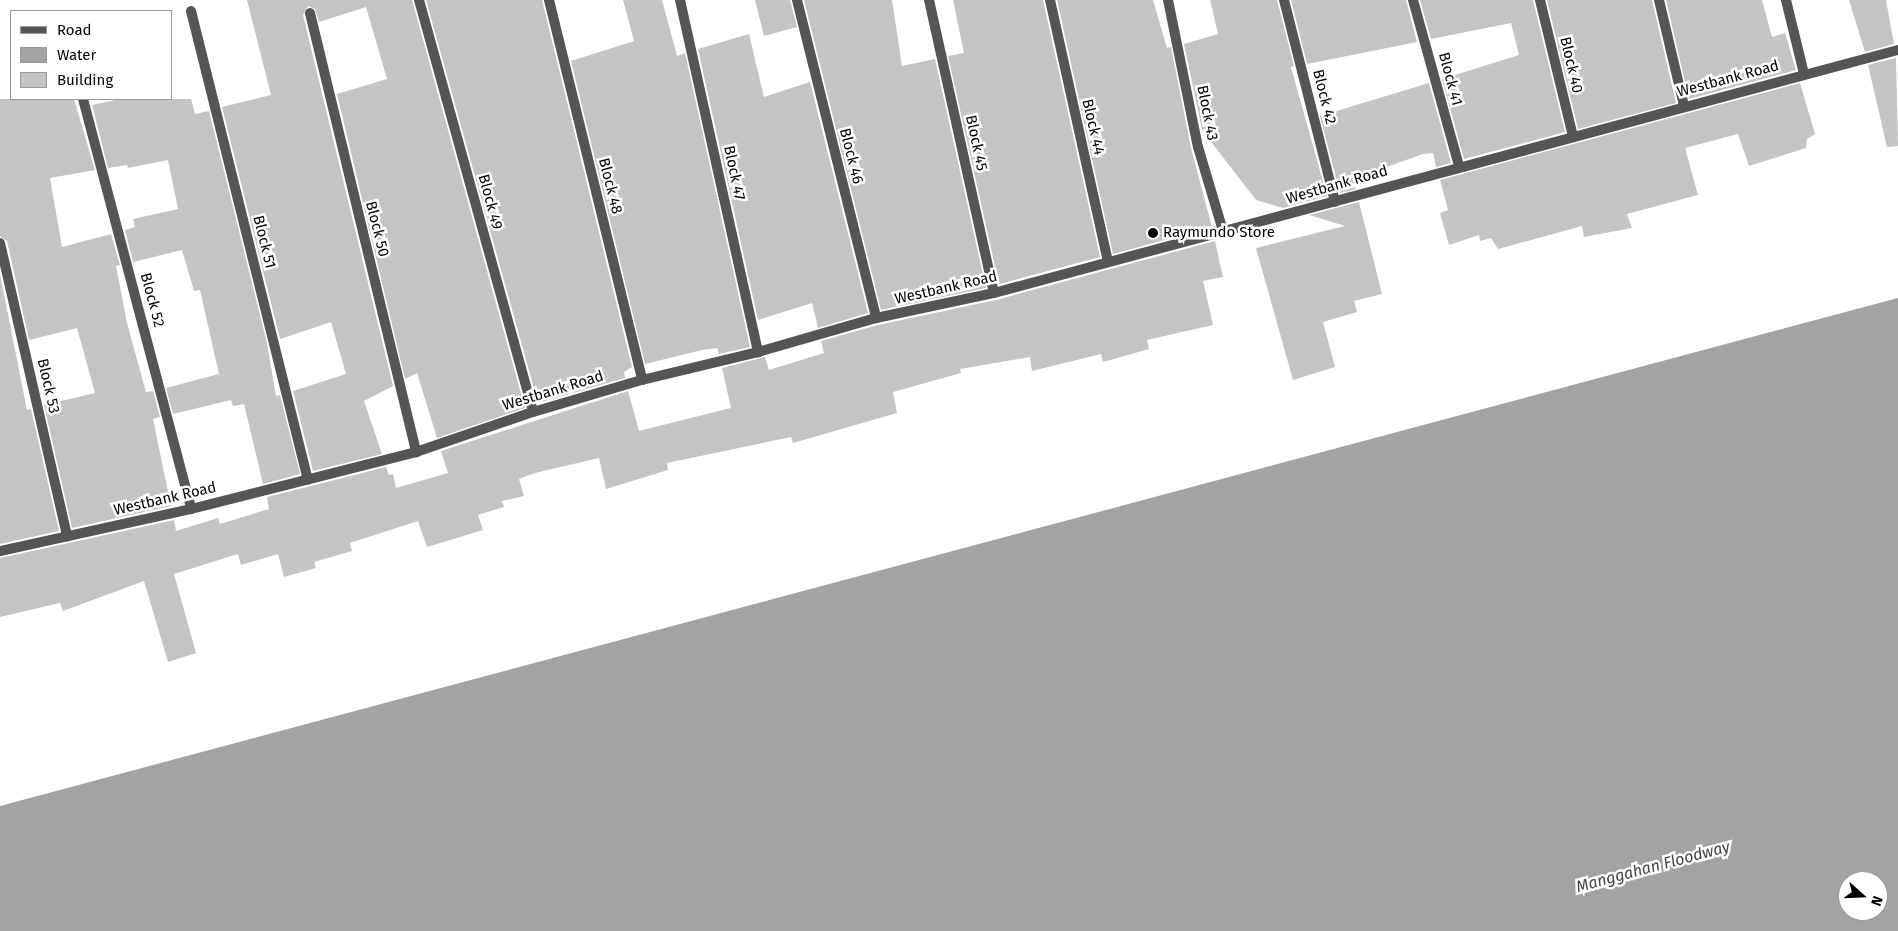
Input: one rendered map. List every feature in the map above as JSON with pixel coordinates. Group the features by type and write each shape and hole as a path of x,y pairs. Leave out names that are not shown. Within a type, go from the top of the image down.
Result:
{"street":[{"name":"Block 49","path":"419,0 533,412"},
{"name":"Block 48","path":"549,0 642,380"},
{"name":"Block 47","path":"680,0 758,352"},
{"name":"Block 46","path":"797,0 876,318"},
{"name":"Block 45","path":"929,0 994,293"},
{"name":"Block 44","path":"1050,0 1108,261"},
{"name":"Block 43","path":"1168,0 1198,147 1223,231"},
{"name":"Block 42","path":"1284,0 1334,202"},
{"name":"Block 41","path":"1413,0 1459,166"},
{"name":"Block 40","path":"1540,0 1573,136"},
{"path":"1659,0 1684,106"},
{"path":"1786,0 1804,74"},
{"name":"Block 51","path":"191,11 308,480"},
{"name":"Block 50","path":"310,13 416,452"},
{"name":"Westbank Road","path":"0,550 191,509 416,452 533,412 642,380 758,352 876,318 994,293 1334,202 1459,166 1898,50"},
{"name":"Block 52","path":"83,100 191,509"},
{"name":"Block 53","path":"0,243 68,536"}],"water":[{"name":"Manggahan Floodway","path":"1898,298 1898,931 0,931 0,806"}],"building":[{"path":"247,0 412,0 525,408 437,438 417,373 405,379 337,94 387,79 366,7 319,22 315,9 308,6 303,15 393,386 364,401 382,454 313,471 293,391 346,374 331,322 280,339 222,107 271,95"},
{"path":"426,0 542,0 632,367 624,372 625,378 538,403"},
{"path":"623,0 662,0 677,56 685,53 750,347 719,354 717,348 702,350 645,364 571,61 634,41"},
{"path":"755,0 790,0 797,27 764,36"},
{"path":"804,0 892,0 902,66 935,59 986,288 881,310"},
{"path":"953,0 1043,0 1100,257 999,284 948,56 964,53"},
{"path":"1057,0 1153,0 1167,48 1171,47 1191,148 1212,227 1113,254"},
{"path":"1210,0 1277,0 1294,66 1291,67 1327,196 1283,208 1256,200 1202,130 1184,44 1218,34"},
{"path":"1291,0 1406,0 1417,42 1307,64"},
{"path":"1420,0 1533,0 1565,132 1464,159 1442,79 1519,55 1511,23 1431,39"},
{"path":"1547,0 1652,0 1676,103 1578,129"},
{"path":"1666,0 1762,0 1772,37 1785,33 1796,70 1689,99"},
{"path":"1849,0 1886,0 1894,44 1865,52"},
{"path":"749,34 764,97 810,82 868,313 818,328 812,303 758,320 698,49"},
{"path":"1896,58 1898,146 1887,147 1868,65"},
{"path":"1429,83 1451,163 1436,167 1433,153 1423,154 1353,179 1356,189 1340,193 1320,116"},
{"path":"1800,83 1815,134 1807,139 1806,148 1749,166 1738,134 1685,148 1698,195 1627,214 1632,228 1584,237 1582,226 1498,249 1491,238 1480,241 1479,235 1449,245 1440,213 1448,210 1440,180"},
{"path":"0,99 74,100 95,170 50,178 62,247 111,234 120,265 116,266 127,323 146,392 153,391 160,417 153,419 171,506 72,528 44,405 95,393 77,328 29,340 7,241 0,236"},
{"path":"191,99 195,114 209,111 267,343 276,396 280,395 300,474 263,484 244,404 233,406 231,400 173,414 166,388 219,374 200,290 194,291 182,250 133,262 125,230 135,227 133,219 178,209 168,160 128,168 127,165 108,168 92,105 115,100"},
{"path":"1359,202 1382,294 1354,301 1357,312 1323,322 1335,367 1293,380 1256,248 1345,226 1309,215"},
{"path":"1215,241 1223,277 1203,281 1213,325 1147,340 1149,349 1103,362 1101,354 1032,371 1030,357 960,369 961,373 893,392 897,413 793,443 791,437 667,463 668,470 606,489 599,458 535,473 519,479 524,496 502,501 504,507 478,515 483,530 427,547 418,521 350,543 352,551 314,562 316,568 284,577 278,554 241,565 238,554 174,574 196,653 168,662 144,581 63,611 60,603 0,617 0,558 174,520 176,531 218,518 220,524 269,509 267,497 386,467 389,475 393,474 396,488 448,473 441,451 628,391 639,431 731,408 722,368 765,357 769,370 824,353 821,341 878,325 996,300"},
{"path":"0,274 27,410 31,409 59,531 0,544"}],"place":[{"name":"Raymundo Store","path":"1153,233"}]}
